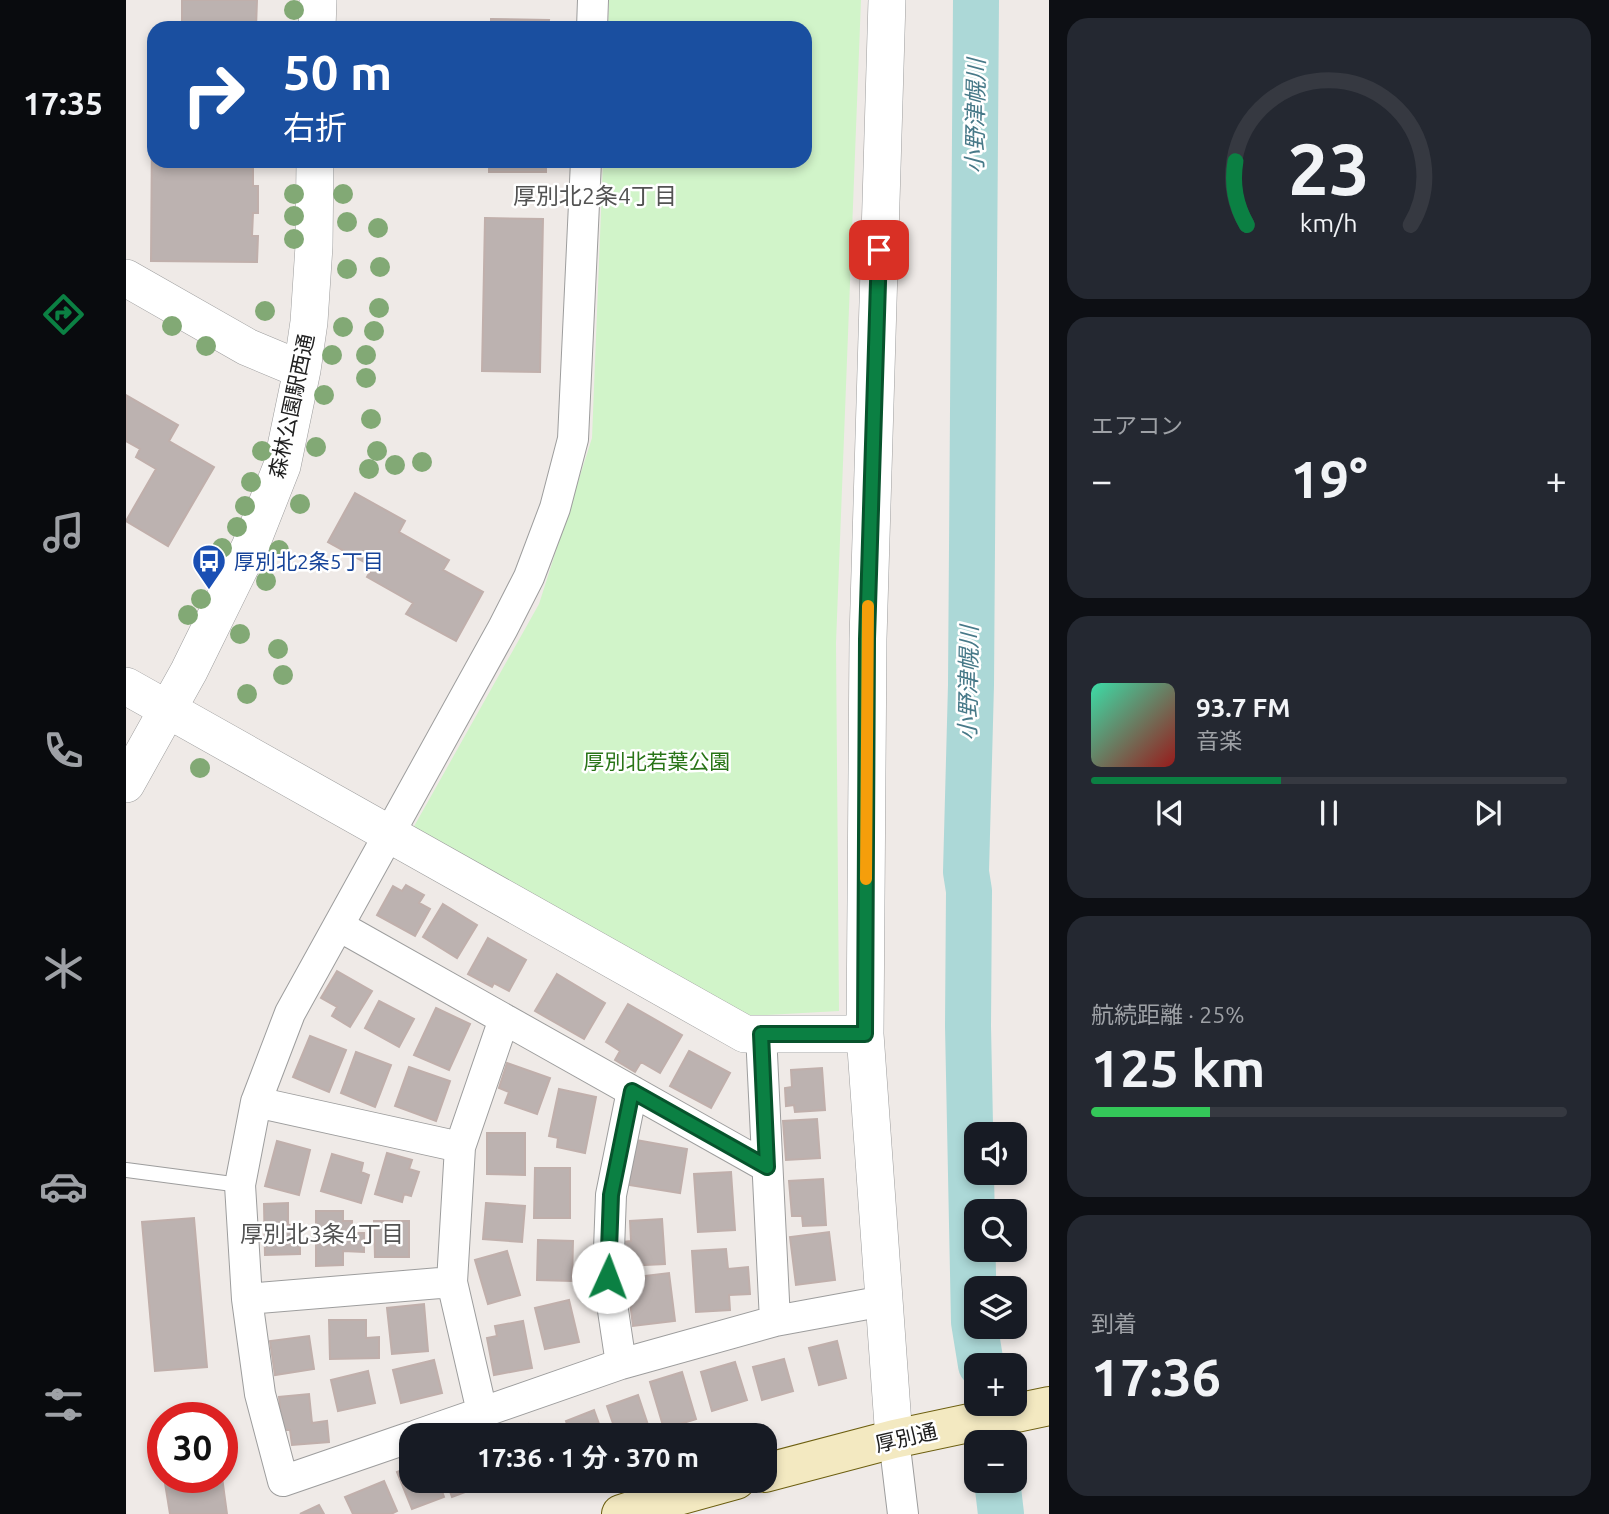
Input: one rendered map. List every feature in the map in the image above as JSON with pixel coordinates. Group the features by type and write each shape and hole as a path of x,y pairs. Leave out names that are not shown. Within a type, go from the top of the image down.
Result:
{"main road":[{"name":"厚別通","path":"777,1470 894,1438 1049,1406"},
{"path":"621,1514 689,1493"}],"street":[{"path":"317,0 317,21"},
{"path":"592,21 593,0"},
{"path":"887,0 867,639 865,1034 894,1438 903,1514"},
{"name":"森林公園駅西通","path":"126,784 189,671 250,547 282,466 302,370 313,284 315,168"},
{"path":"399,1441 283,1481 260,1394 247,1299 240,1185 256,1102 290,1013 503,628 529,577 555,508 573,439 586,168"},
{"path":"126,278 247,347 302,370"},
{"path":"126,686 745,1034 865,1034"},
{"path":"339,926 767,1167"},
{"path":"482,1412 452,1282 460,1147 504,1018"},
{"path":"761,1034 775,1321"},
{"path":"621,1364 608,1277 611,1195 632,1091"},
{"path":"256,1102 460,1147"},
{"path":"247,1299 452,1282"},
{"path":"451,1423 621,1364 775,1321 884,1301"}],"lane":[{"path":"126,1170 240,1185"}],"green space":[{"name":"厚別北若葉公園","path":"609,0 861,0 836,643 839,1011 746,1016 412,830 539,604 592,438 603,168 812,168 812,21 608,21"}],"building":[{"path":"182,0 257,0 256,21 182,21"},
{"path":"491,19 549,20 549,21"},
{"path":"152,168 253,168 253,186 258,186 258,213 253,213 252,236 258,236 257,262 151,261"},
{"path":"489,168 546,168 546,172 489,172"},
{"path":"485,218 543,219 540,372 482,371"},
{"path":"126,395 178,425 169,441 214,467 168,546 126,521 156,469 136,457 140,449 126,441"},
{"path":"355,493 405,521 399,532 449,560 443,570 483,592 456,641 406,614 413,603 367,577 373,567 328,542"},
{"path":"406,885 424,895 419,903 430,909 415,936 377,915 393,886 402,891"},
{"path":"443,904 477,925 457,958 423,937"},
{"path":"488,938 526,960 509,991 494,983 492,987 468,974"},
{"path":"337,971 372,991 350,1027 332,1016 337,1007 321,998"},
{"path":"557,974 605,1003 584,1039 535,1011"},
{"path":"379,1001 414,1019 399,1047 365,1028"},
{"path":"628,1004 682,1035 660,1073 641,1062 635,1072 615,1060 620,1051 606,1042"},
{"path":"436,1008 470,1024 449,1070 414,1055"},
{"path":"310,1036 346,1050 329,1092 293,1077"},
{"path":"689,1051 730,1073 711,1108 670,1086"},
{"path":"356,1052 391,1065 375,1107 341,1093"},
{"path":"507,1063 550,1078 537,1114 505,1103 509,1092 499,1088"},
{"path":"409,1067 450,1081 436,1121 395,1106"},
{"path":"822,1068 825,1110 795,1112 794,1105 786,1106 785,1088 792,1087 791,1070"},
{"path":"559,1089 596,1097 585,1153 557,1147 558,1138 549,1136"},
{"path":"817,1119 820,1158 786,1160 783,1121"},
{"path":"487,1133 525,1133 525,1175 487,1174"},
{"path":"636,1140 687,1149 680,1193 629,1185"},
{"path":"277,1141 310,1150 299,1195 265,1186"},
{"path":"387,1153 412,1160 409,1169 419,1172 411,1196 404,1194 402,1202 375,1194"},
{"path":"332,1154 363,1163 361,1172 369,1175 361,1203 321,1191"},
{"path":"535,1168 570,1168 570,1218 534,1218"},
{"path":"731,1172 735,1230 698,1232 694,1174"},
{"path":"823,1179 826,1225 803,1226 802,1216 792,1216 789,1181"},
{"path":"288,1203 288,1225 300,1224 300,1254 265,1255 264,1204"},
{"path":"486,1203 525,1206 522,1242 483,1239"},
{"path":"316,1211 343,1211 343,1221 352,1221 352,1233 364,1233 364,1252 343,1251 343,1265 316,1266"},
{"path":"194,1218 207,1367 155,1371 142,1222"},
{"path":"662,1219 665,1264 624,1266 623,1242 631,1241 630,1221"},
{"path":"374,1221 409,1221 409,1257 375,1257"},
{"path":"829,1232 835,1280 796,1285 790,1237"},
{"path":"538,1240 573,1241 572,1281 537,1280"},
{"path":"726,1249 728,1269 748,1267 750,1294 729,1295 730,1310 696,1312 692,1251"},
{"path":"507,1251 520,1295 488,1304 475,1260"},
{"path":"669,1273 675,1321 633,1326 627,1278"},
{"path":"569,1300 579,1342 545,1349 535,1308"},
{"path":"424,1304 428,1351 392,1354 387,1308"},
{"path":"329,1320 366,1320 366,1338 379,1337 379,1358 330,1359"},
{"path":"523,1321 532,1368 494,1375 487,1338 497,1336 495,1326"},
{"path":"309,1336 314,1369 275,1375 270,1341"},
{"path":"837,1341 846,1378 819,1385 809,1348"},
{"path":"784,1359 793,1391 762,1400 753,1367"},
{"path":"434,1360 442,1393 401,1403 393,1370"},
{"path":"735,1362 747,1400 712,1411 701,1372"},
{"path":"368,1371 375,1403 338,1411 331,1380"},
{"path":"682,1372 696,1419 683,1423 662,1423 650,1382"},
{"path":"309,1394 312,1423 327,1421 329,1442 292,1445 290,1430 282,1430 279,1397"},
{"path":"638,1395 647,1423 613,1423 607,1406"},
{"path":"594,1410 599,1423 567,1423 566,1421"},
{"path":"384,1481 397,1511 391,1514 353,1514 345,1497"},
{"path":"167,1493 224,1493 227,1514 170,1514"},
{"path":"406,1493 443,1493 444,1497 412,1509"},
{"path":"319,1505 324,1514 300,1514"}],"waterway":[{"name":"小野津幌川","path":"976,0 971,685 966,872 969,891 968,1026 974,1322 979,1353"},
{"name":"小野津幌川","path":"989,1416 990,1430"},
{"name":"小野津幌川","path":"999,1493 1001,1514"}],"slow traffic":[{"path":"866,879 868,606"}],"place":[{"name":"厚別北2条5丁目","path":"209,591"}],"district":[{"name":"厚別北2条4丁目","path":"595,195"},
{"name":"厚別北3条4丁目","path":"322,1233"}],"route":[{"path":"608,1277 611,1195 632,1091 767,1167 761,1034 865,1034 867,639 879,250"}]}
